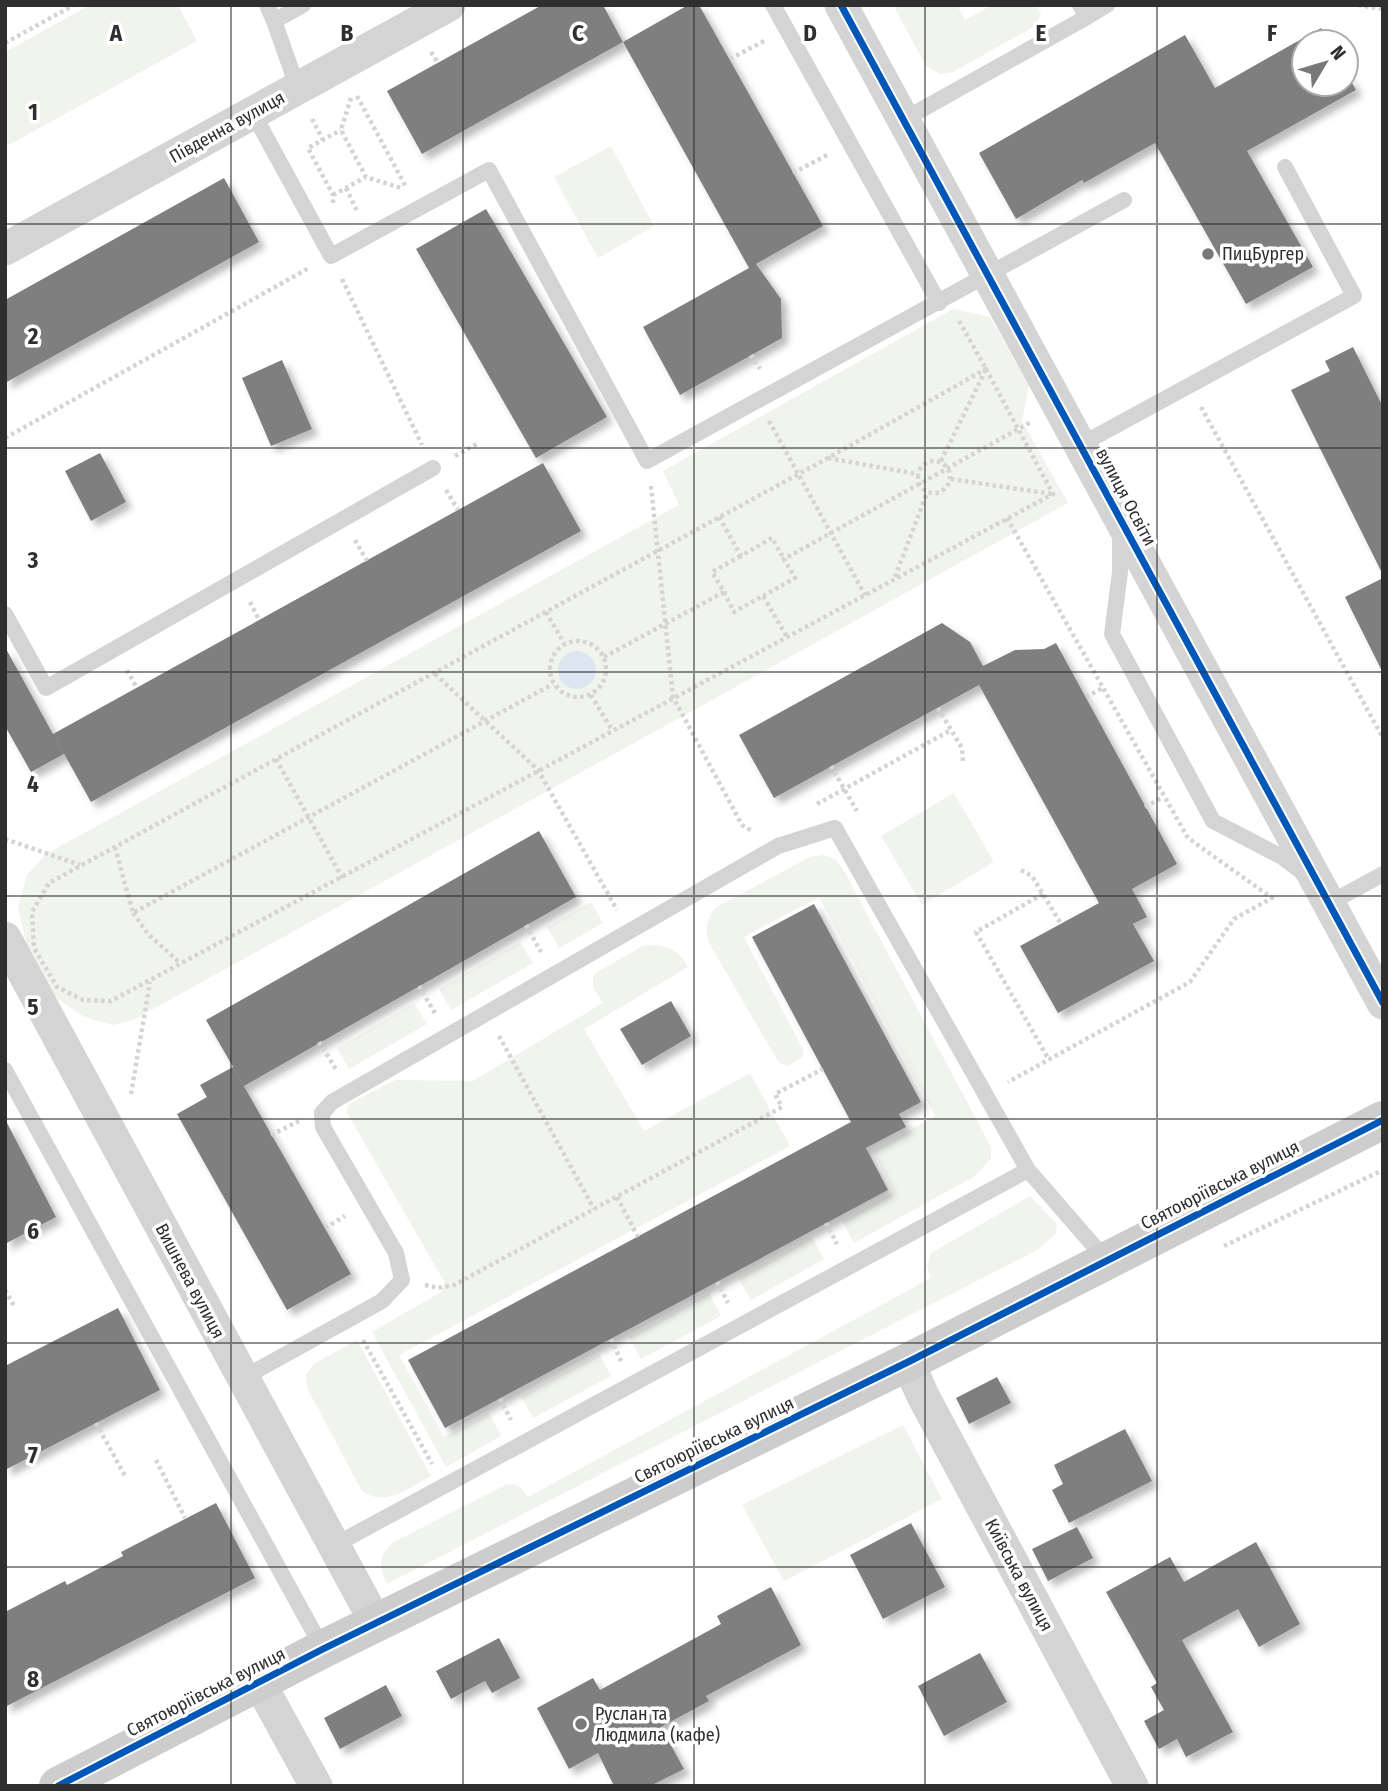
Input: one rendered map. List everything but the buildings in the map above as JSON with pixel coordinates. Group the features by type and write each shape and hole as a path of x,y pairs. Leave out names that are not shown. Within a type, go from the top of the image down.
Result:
{"street":[{"name":"Південна вулиця","path":"5,249 449,5"},
{"name":"вулиця Освіти","path":"841,5 1383,1003"},
{"name":"Вишнева вулиця","path":"5,938 376,1623"},
{"name":"Святоюріївська вулиця","path":"58,1786 323,1649 908,1362 1383,1120"},
{"name":"Київська вулиця","path":"908,1362 923,1396 1132,1786"},
{"path":"259,1682 316,1786"}],"lane":[{"path":"267,5 298,89"},
{"path":"274,21 303,5"},
{"path":"774,5 850,143 943,301"},
{"path":"904,120 1084,11 1107,5"},
{"path":"253,113 331,256 489,170 647,461 988,277 1124,200"},
{"path":"1080,445 1354,296 1285,167"},
{"path":"5,614 46,688 433,468"},
{"path":"1119,518 1121,572 1112,634 1213,821 1282,857 1324,895 1383,874"},
{"path":"243,1378 352,1320 382,1301 402,1280 396,1252 323,1128 322,1113 332,1101 778,846 835,828 1028,1170 1107,1261"},
{"path":"5,1070 323,1649"},
{"path":"333,1546 1028,1170"}],"path":[{"path":"5,43 74,5"},
{"path":"1358,5 1383,9"},
{"path":"730,59 787,29"},
{"path":"341,130 366,177 408,191 354,90 341,130 308,148 333,195 331,256 433,468"},
{"path":"793,173 850,143"},
{"path":"333,195 366,177"},
{"path":"5,438 331,256"},
{"path":"943,301 986,369 1053,494"},
{"path":"986,369 435,674 49,883 32,912 34,948 57,987 83,1000 111,1001 343,879 538,769 1053,494"},
{"path":"940,461 986,369"},
{"path":"1190,386 1383,738"},
{"path":"759,401 865,595"},
{"path":"784,559 1059,407"},
{"path":"828,458 917,474"},
{"path":"647,461 659,550 673,697 742,825 761,836"},
{"path":"940,461 948,469 951,479 942,492 927,493 919,485 917,474 925,462 940,461"},
{"path":"951,479 1053,494"},
{"path":"895,578 927,493"},
{"path":"719,517 741,556"},
{"path":"772,538 795,578 734,612 712,572 741,556 772,538"},
{"path":"604,657 723,592"},
{"path":"763,596 787,638"},
{"path":"546,612 564,643"},
{"path":"587,642 604,657 605,678 591,695 570,698 553,684 550,662 564,643 587,642"},
{"path":"435,674 538,769 629,932"},
{"path":"133,913 553,684"},
{"path":"591,695 612,730"},
{"path":"938,708 962,748 963,762"},
{"path":"808,809 951,730"},
{"path":"276,759 343,879"},
{"path":"831,766 859,814"},
{"path":"5,839 80,866"},
{"path":"115,847 133,913 148,934 181,964"},
{"path":"1021,870 1032,876 1061,924"},
{"path":"1043,894 976,932 1049,1060"},
{"path":"986,1094 1190,982 1234,919 1272,898"},
{"path":"486,1014 594,1209"},
{"path":"319,1042 349,1092"},
{"path":"402,1280 438,1288 454,1285 782,1107 775,1094 823,1069"},
{"path":"617,1197 638,1237"},
{"path":"5,1290 14,1306"},
{"path":"352,1320 444,1486"},
{"path":"96,1423 125,1476"},
{"path":"156,1460 186,1518"}],"shaded area":[{"path":"90,5 178,5 197,41 5,147 5,52"},
{"path":"893,5 957,5 965,20 992,5 1037,5 1041,14 1035,26 953,72 940,74 926,66"},
{"path":"611,146 654,226 598,258 554,177"},
{"path":"953,309 990,317 1029,385 1022,421 1068,503 135,1019 113,1025 84,1017 51,994 28,951 18,907 27,875 46,854 679,505 663,471"},
{"path":"577,651 591,656 596,670 591,684 577,689 563,684 558,670 563,656"},
{"path":"954,793 994,862 922,905 881,836"},
{"path":"824,855 835,859 843,869 991,1147 991,1158 975,1176 854,1243 842,1221 894,1192 873,1151 935,1116 819,897 744,937 804,1051 802,1057 788,1066 779,1063 709,943 707,933 708,920 715,908 810,857"},
{"path":"591,902 603,923 559,948 547,927"},
{"path":"520,942 533,963 451,1010 439,989"},
{"path":"657,945 676,952 688,967 584,1029 644,1131 750,1073 790,1146 399,1355 444,1437 489,1413 501,1436 446,1467 372,1332 441,1292 445,1283 346,1111 350,1103 395,1080 473,1081 603,1003 593,987 593,978 597,972 643,946"},
{"path":"414,1003 427,1024 349,1069 337,1048"},
{"path":"1030,1196 1057,1224 1056,1233 1039,1249 387,1584 381,1561 394,1542 507,1484 518,1485 528,1497 931,1278 927,1266 931,1253"},
{"path":"812,1237 824,1259 751,1300 738,1278"},
{"path":"709,1293 721,1316 641,1359 629,1337"},
{"path":"357,1340 431,1476 388,1497 371,1496 362,1491 307,1388 306,1375 314,1364"},
{"path":"599,1354 611,1376 533,1418 521,1396"},
{"path":"903,1425 942,1499 784,1581 742,1505"}],"cycle path":[{"path":"841,5 1383,1003"},
{"path":"58,1786 323,1649 908,1362 1383,1120"}],"place":[{"name":"ПицБургер","path":"1208,254"},
{"name":"Руслан та Людмила (кафе)","path":"581,1724"}]}
